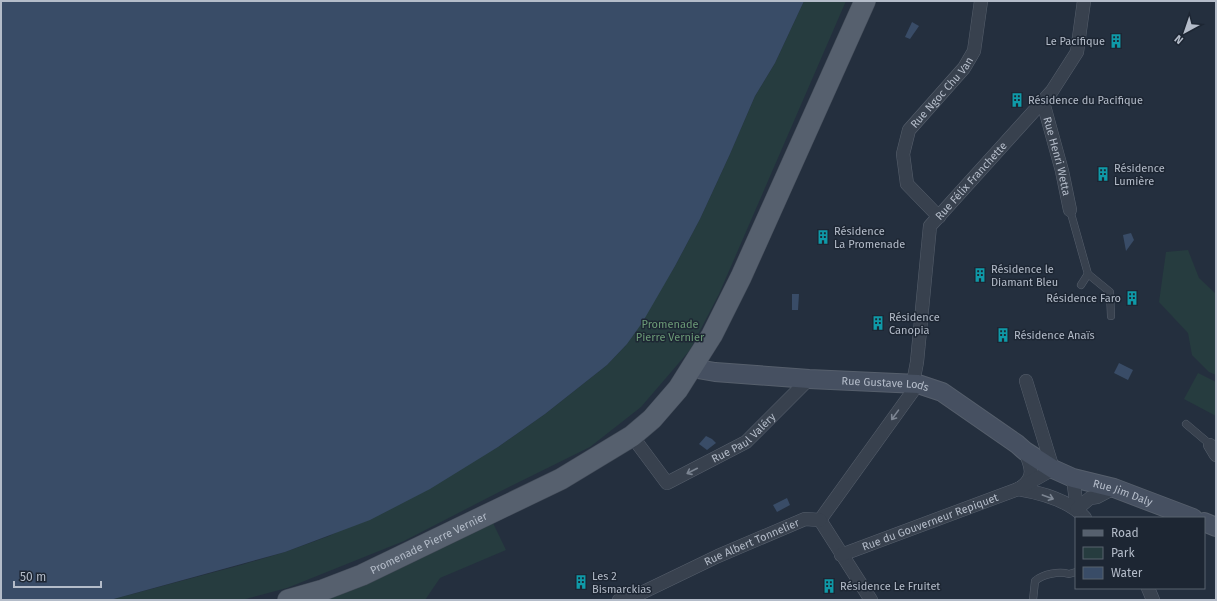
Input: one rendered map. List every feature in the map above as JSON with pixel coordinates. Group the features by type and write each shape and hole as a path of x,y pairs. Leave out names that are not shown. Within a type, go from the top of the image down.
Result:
{"main road":[{"name":"Promenade Pierre Vernier","path":"288,600 323,590 362,575 561,479 632,436 652,419 678,389 712,335 741,277 865,1"}],"street":[{"name":"Rue Ngoc Chu Van","path":"939,217 907,184 903,154 909,130 964,68 974,51 981,1"},
{"name":"Rue Félix Franchette","path":"916,383 930,226 1052,91 1077,52 1084,1"},
{"name":"Rue Henri Wetta","path":"1043,102 1062,171 1070,210"},
{"name":"Rue Gustave Lods","path":"692,368 715,372 809,379 916,383 942,392 1053,469"},
{"name":"Rue Paul Valéry","path":"632,436 667,483 746,442 809,379"},
{"path":"1026,381 1053,469"},
{"path":"871,600 820,520 916,383"},
{"path":"1018,489 1029,480 1032,471 1025,451"},
{"name":"Rue Jim Daly","path":"1053,469 1074,478 1114,488 1190,517"},
{"name":"Rue du Gouverneur Repiquet","path":"841,555 1018,489 1053,469"},
{"path":"1074,478 1081,514"},
{"path":"1081,514 1090,498 1097,497 1114,488"},
{"path":"1018,489 1040,494 1081,514"},
{"name":"Rue Albert Tonnelier","path":"621,600 635,596 718,556 805,519 820,520"},
{"path":"1205,522 1216,526"},
{"path":"1148,589 1153,600"}],"lane":[{"path":"1070,210 1088,274 1110,292 1111,316"},
{"path":"1081,286 1088,274"},
{"path":"1186,424 1214,450"},
{"path":"1033,600 1035,582 1040,577 1063,572 1070,574 1075,572"}],"green space":[{"name":"Promenade Pierre Vernier","path":"804,1 846,1 719,294 690,350 641,407 590,447 404,541 287,588 242,600 110,600 241,565 285,552 329,536 498,447 545,414 607,365 627,344 675,266 700,219 755,96 775,63"},
{"path":"1188,250 1199,278 1216,294 1216,375 1209,372 1192,355 1188,333 1159,302 1166,252"},
{"path":"1198,373 1216,382 1216,416 1184,399"},
{"path":"493,523 506,550 440,578 425,600 318,600"}],"water":[{"path":"1,1 804,1 775,63 755,96 700,219 642,323 627,344 607,365 545,414 498,447 430,489 370,520 285,552 110,600 1,600"},
{"path":"912,22 919,26 910,39 905,37"},
{"path":"1131,233 1134,240 1126,251 1123,235"},
{"path":"792,294 799,294 798,310 792,310"},
{"path":"1119,363 1133,370 1128,380 1114,373"},
{"path":"706,436 716,443 707,450 699,444"},
{"path":"787,498 790,505 777,512 773,505"}],"place":[{"name":"Le Pacifique","path":"1116,41"},
{"name":"Résidence du Pacifique","path":"1017,100"},
{"name":"Résidence Lumière","path":"1103,174"},
{"name":"Résidence La Promenade","path":"823,237"},
{"name":"Résidence le Diamant Bleu","path":"980,275"},
{"name":"Résidence Faro","path":"1132,298"},
{"name":"Résidence Canopia","path":"878,323"},
{"name":"Résidence Anaïs","path":"1003,335"},
{"name":"Les 2 Bismarckias","path":"581,582"},
{"name":"Résidence Le Fruitet","path":"829,586"}]}
